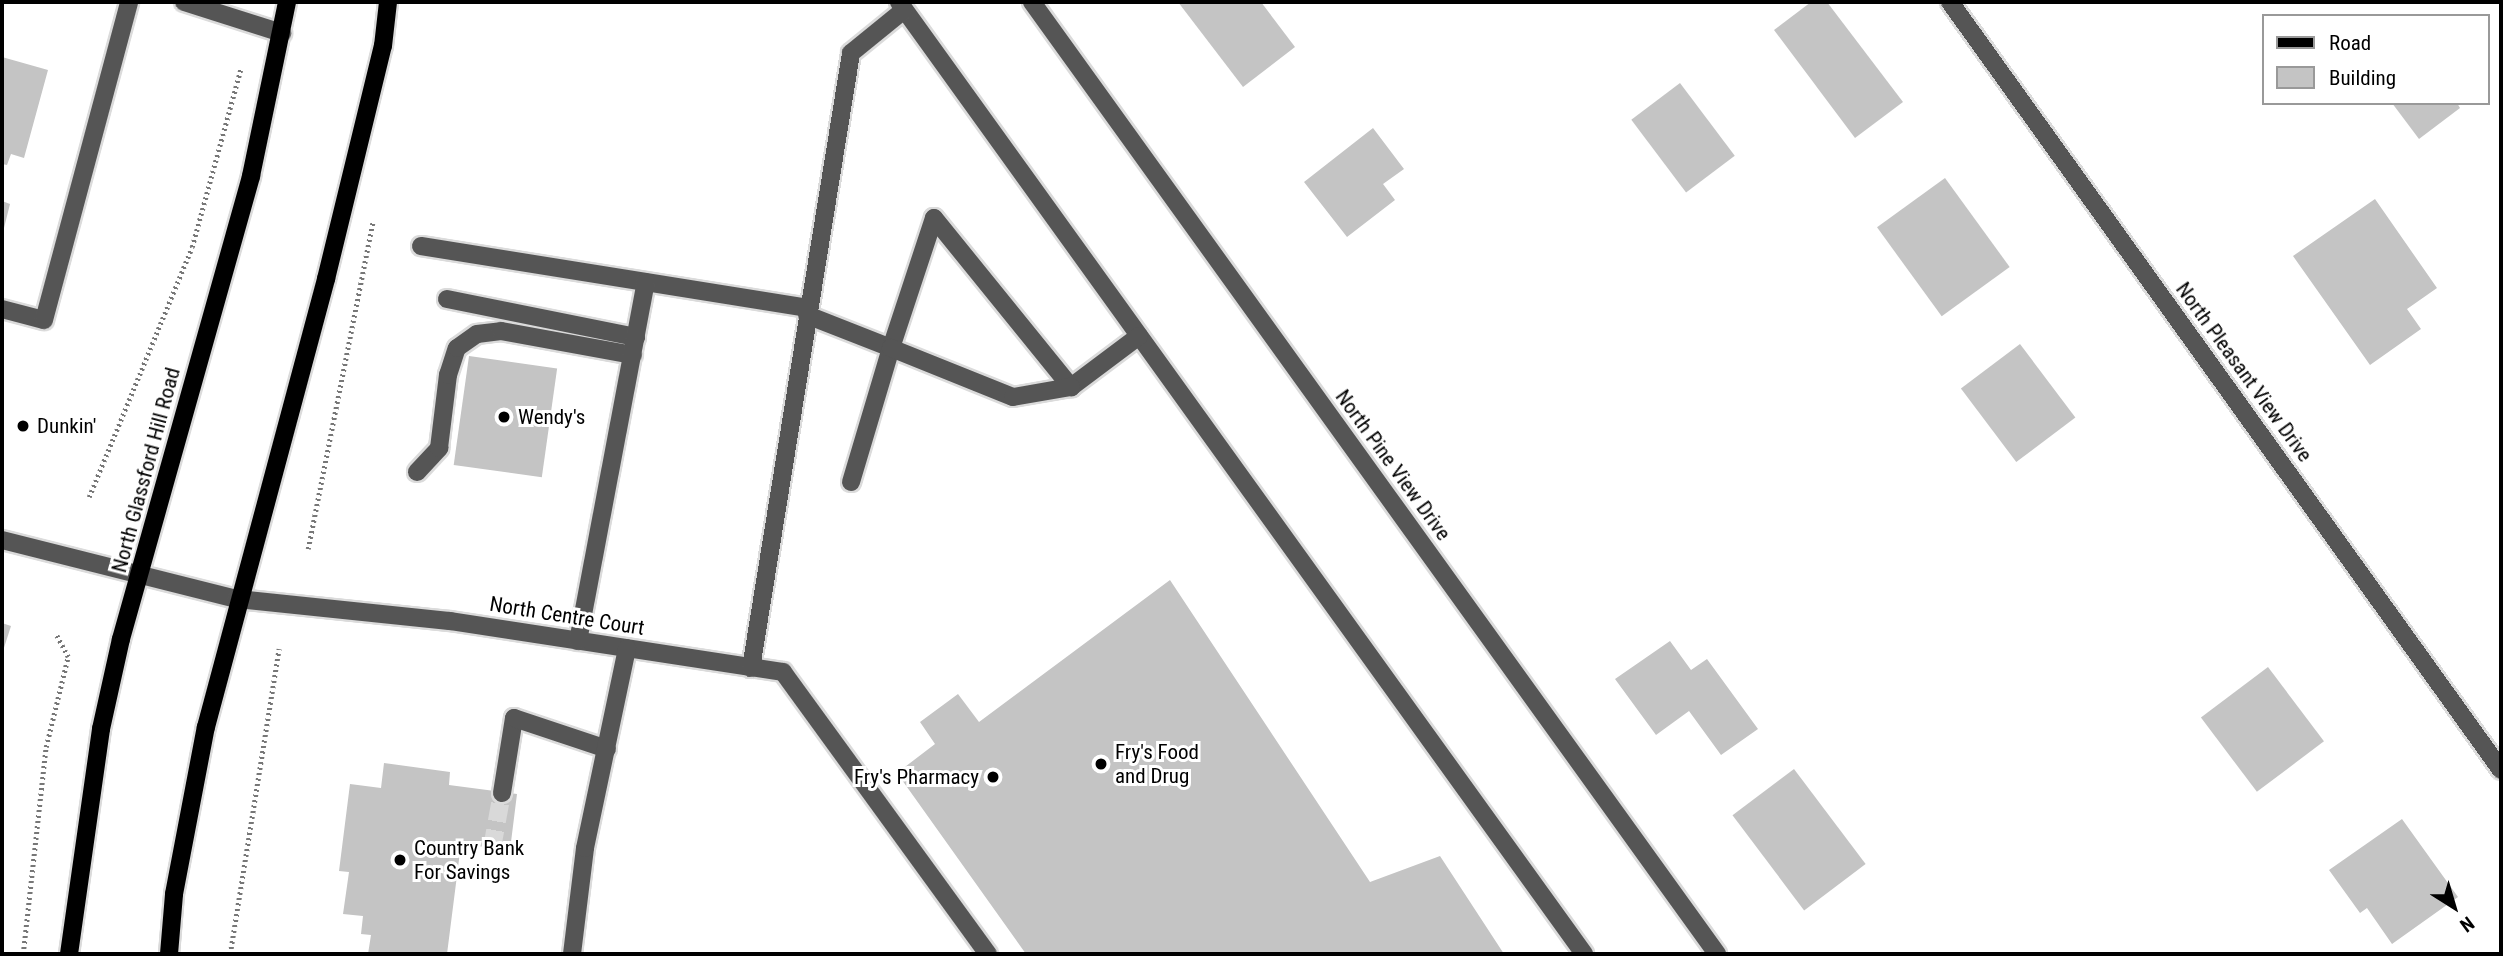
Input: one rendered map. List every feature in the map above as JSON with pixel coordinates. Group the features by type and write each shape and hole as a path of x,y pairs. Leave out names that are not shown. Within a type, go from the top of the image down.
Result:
{"main road":[{"name":"North Glassford Hill Road","path":"69,954 101,729 251,176 287,2"},
{"path":"169,954 174,894 206,727 237,599 326,279 383,46 388,2"}],"street":[{"path":"2,309 44,320 129,2"},
{"path":"184,2 282,33"},
{"name":"North Pine View Drive","path":"1032,2 1717,954"},
{"name":"North Pleasant View Drive","path":"1950,2 2501,769"},
{"path":"751,668 851,53 902,6 1584,954"},
{"path":"851,482 934,218 1071,387"},
{"path":"421,246 646,282 807,312 1013,397 1071,387 1139,336"},
{"path":"578,641 646,282"},
{"path":"447,299 636,337"},
{"path":"417,472 439,448 448,375 457,348 477,334 501,331 633,355"},
{"name":"North Centre Court","path":"2,540 237,599 450,621 783,672 802,694 988,954"},
{"path":"572,954 585,848 627,648"},
{"path":"502,793 514,718 607,749"}],"path":[{"path":"89,498 192,247 246,52 250,23"},
{"path":"308,549 375,207"},
{"path":"23,954 46,747 68,657 56,634"},
{"path":"230,954 279,649"}],"building":[{"path":"1178,2 1261,2 1295,47 1243,87"},
{"path":"1811,2 1827,2 1903,102 1855,138 1774,30"},
{"path":"2,57 48,70 24,158 11,154 7,165 2,164"},
{"path":"1680,83 1735,156 1686,192 1631,120"},
{"path":"2394,105 2458,105 2460,108 2419,139"},
{"path":"1373,128 1404,169 1383,184 1395,200 1347,237 1304,182"},
{"path":"1945,178 2010,267 1942,316 1877,227"},
{"path":"2375,199 2437,288 2407,309 2421,329 2370,365 2293,256"},
{"path":"2,201 10,204 3,232 2,232"},
{"path":"2020,344 2075,417 2016,462 1961,389"},
{"name":"Wendy's","path":"469,356 557,368 542,477 454,465"},
{"name":"Fry's Food and Drug","path":"1170,580 1370,882 1440,856 1504,954 1026,954 897,773 935,744 920,722 958,694 979,722"},
{"path":"2,623 11,626 2,654"},
{"path":"1670,641 1691,670 1707,659 1758,729 1721,755 1689,711 1656,735 1615,679"},
{"path":"2268,667 2324,741 2257,792 2201,718"},
{"name":"Country Bank For Savings","path":"384,763 450,772 449,785 517,794 510,850 461,844 447,954 368,954 371,935 361,934 363,916 343,914 349,872 339,871 350,784 381,788"},
{"path":"1794,769 1866,864 1804,910 1733,815"},
{"path":"2402,819 2458,897 2392,944 2367,908 2360,913 2329,870"}],"tunnel":[{"path":"492,848 502,793"}],"place":[{"name":"Wendy's","path":"504,417"},
{"name":"Dunkin'","path":"23,426"},
{"name":"Fry's Food and Drug","path":"1101,764"},
{"name":"Fry's Pharmacy","path":"993,777"},
{"name":"Country Bank For Savings","path":"400,860"}]}
